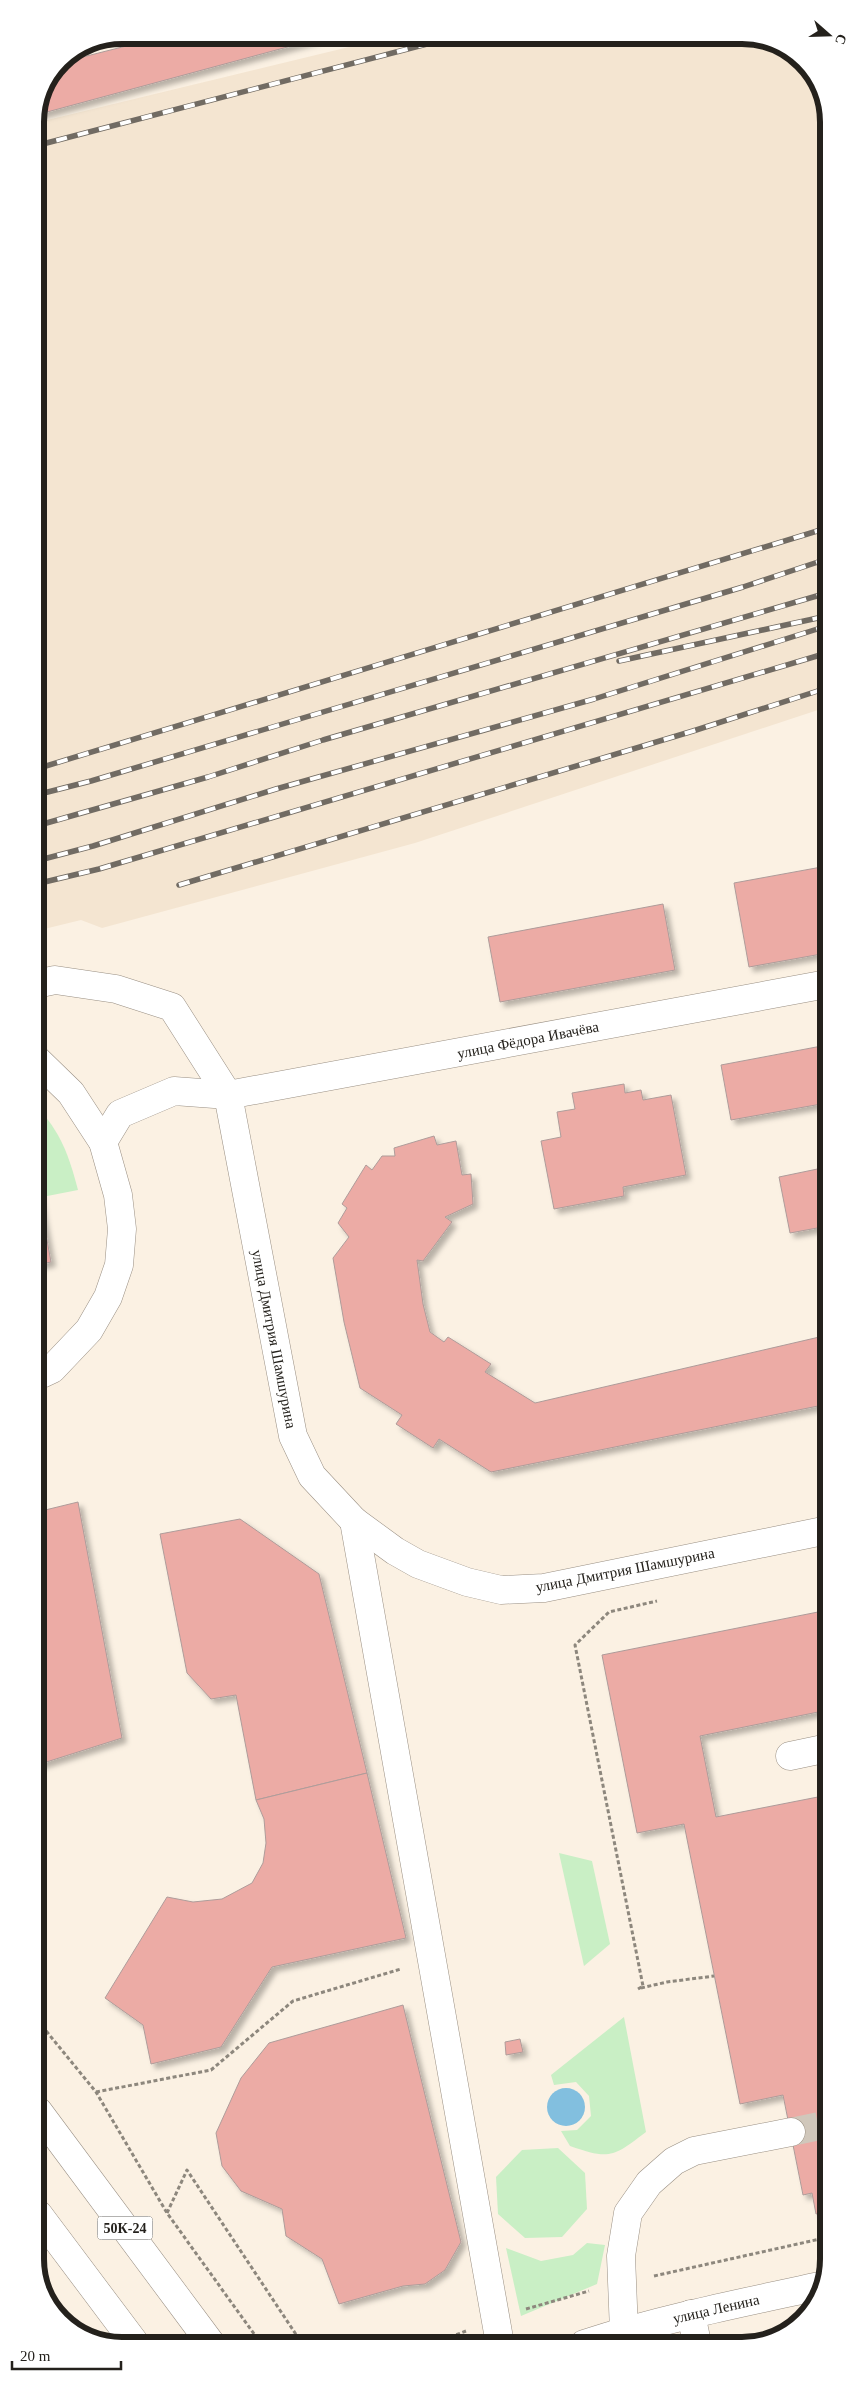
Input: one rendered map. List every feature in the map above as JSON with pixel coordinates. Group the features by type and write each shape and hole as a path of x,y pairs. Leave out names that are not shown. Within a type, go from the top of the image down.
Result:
{"street":[{"name":"улица Дмитрия Шамшурина","path":"44,982 55,980 116,989 172,1007 228,1095 293,1436 312,1476 354,1521 395,1551 418,1564 467,1582 501,1590 544,1588 820,1532"},
{"name":"улица Фёдора Ивачёва","path":"103,1142 120,1114 174,1091 228,1095 820,985"},
{"path":"44,1067 71,1093 103,1142 118,1195 122,1229 119,1265 108,1297 89,1330 52,1369 44,1373"},
{"path":"354,1521 499,2337"},
{"path":"790,1756 820,1750"},
{"name":"50К-24","path":"44,2120 206,2337"},
{"path":"624,2331 621,2256 628,2213 649,2182 674,2161 694,2152 791,2132"},
{"path":"44,2222 130,2337"},
{"name":"улица Ленина","path":"606,2337 691,2314 815,2287"},
{"path":"691,2314 696,2337"}],"path":[{"path":"666,1599 610,1612 575,1645 642,1986 638,1989 667,1982 714,1976"},
{"path":"96,2092 211,2070 293,2001 432,1960"},
{"path":"44,2028 96,2092 167,2213 256,2337"},
{"path":"167,2213 187,2170 297,2337"}],"shaded area":[{"path":"361,44 748,44 772,50 790,60 807,78 818,101 820,111 820,709 415,843 102,928 81,920 44,929 44,121"}],"green space":[{"path":"44,1115 63,1145 78,1190 44,1197"},
{"path":"559,1853 592,1861 610,1944 584,1966"},
{"path":"624,2017 646,2132 626,2147 611,2154 594,2153 570,2146 561,2131 577,2130 591,2116 589,2096 576,2082 554,2085 551,2075"},
{"path":"558,2148 585,2173 587,2209 562,2237 525,2238 498,2214 496,2177 522,2150"},
{"path":"587,2243 605,2245 597,2284 521,2316 506,2248 541,2261 573,2255"}],"water":[{"path":"566,2088 580,2093 585,2107 580,2121 566,2126 552,2121 547,2107 552,2093"}],"building":[{"path":"134,44 299,44 44,113 46,101 52,87 60,74 76,59"},
{"path":"820,867 820,954 749,967 734,883"},
{"path":"663,904 675,970 500,1002 488,937"},
{"path":"820,1046 820,1104 731,1120 721,1065"},
{"path":"624,1084 625,1093 641,1090 643,1100 671,1095 686,1175 623,1187 624,1196 554,1209 541,1141 561,1137 557,1112 575,1109 572,1093"},
{"path":"434,1136 437,1145 456,1141 462,1175 471,1174 473,1204 445,1217 452,1222 423,1261 417,1260 423,1304 430,1332 444,1342 448,1337 491,1364 485,1372 535,1403 820,1337 820,1406 491,1472 439,1439 433,1448 396,1424 402,1415 360,1388 344,1322 333,1258 349,1237 338,1223 347,1208 342,1204 366,1165 372,1170 382,1156 395,1156 394,1148"},
{"path":"820,1168 820,1227 790,1233 779,1177"},
{"path":"44,1224 51,1262 44,1264"},
{"path":"78,1502 122,1738 44,1763 44,1510"},
{"path":"240,1519 319,1574 367,1773 256,1800 236,1695 211,1699 187,1673 160,1534"},
{"path":"820,1612 820,1712 700,1736 716,1817 820,1797 820,2213 816,2214 812,2193 803,2195 783,2095 740,2104 684,1824 637,1833 602,1655"},
{"path":"367,1773 406,1938 272,1967 221,2047 151,2064 143,2025 105,1998 167,1897 193,1902 222,1899 252,1883 263,1863 266,1843 264,1819 256,1800"},
{"path":"403,2005 461,2242 445,2270 425,2284 403,2286 339,2304 322,2259 286,2236 282,2209 241,2191 222,2166 216,2133 241,2078 269,2043"},
{"path":"520,2039 523,2052 506,2055 505,2042"}],"tunnel":[{"path":"791,2132 820,2126"}],"railway":[{"path":"44,144 427,44"},
{"path":"44,767 820,530"},
{"path":"44,793 91,781 743,587 820,561"},
{"path":"44,824 208,777 323,740 820,595"},
{"path":"619,661 820,618"},
{"path":"44,859 93,846 276,789 594,699 820,628"},
{"path":"44,882 99,869 820,655"},
{"path":"179,885 693,731 820,690"}]}
